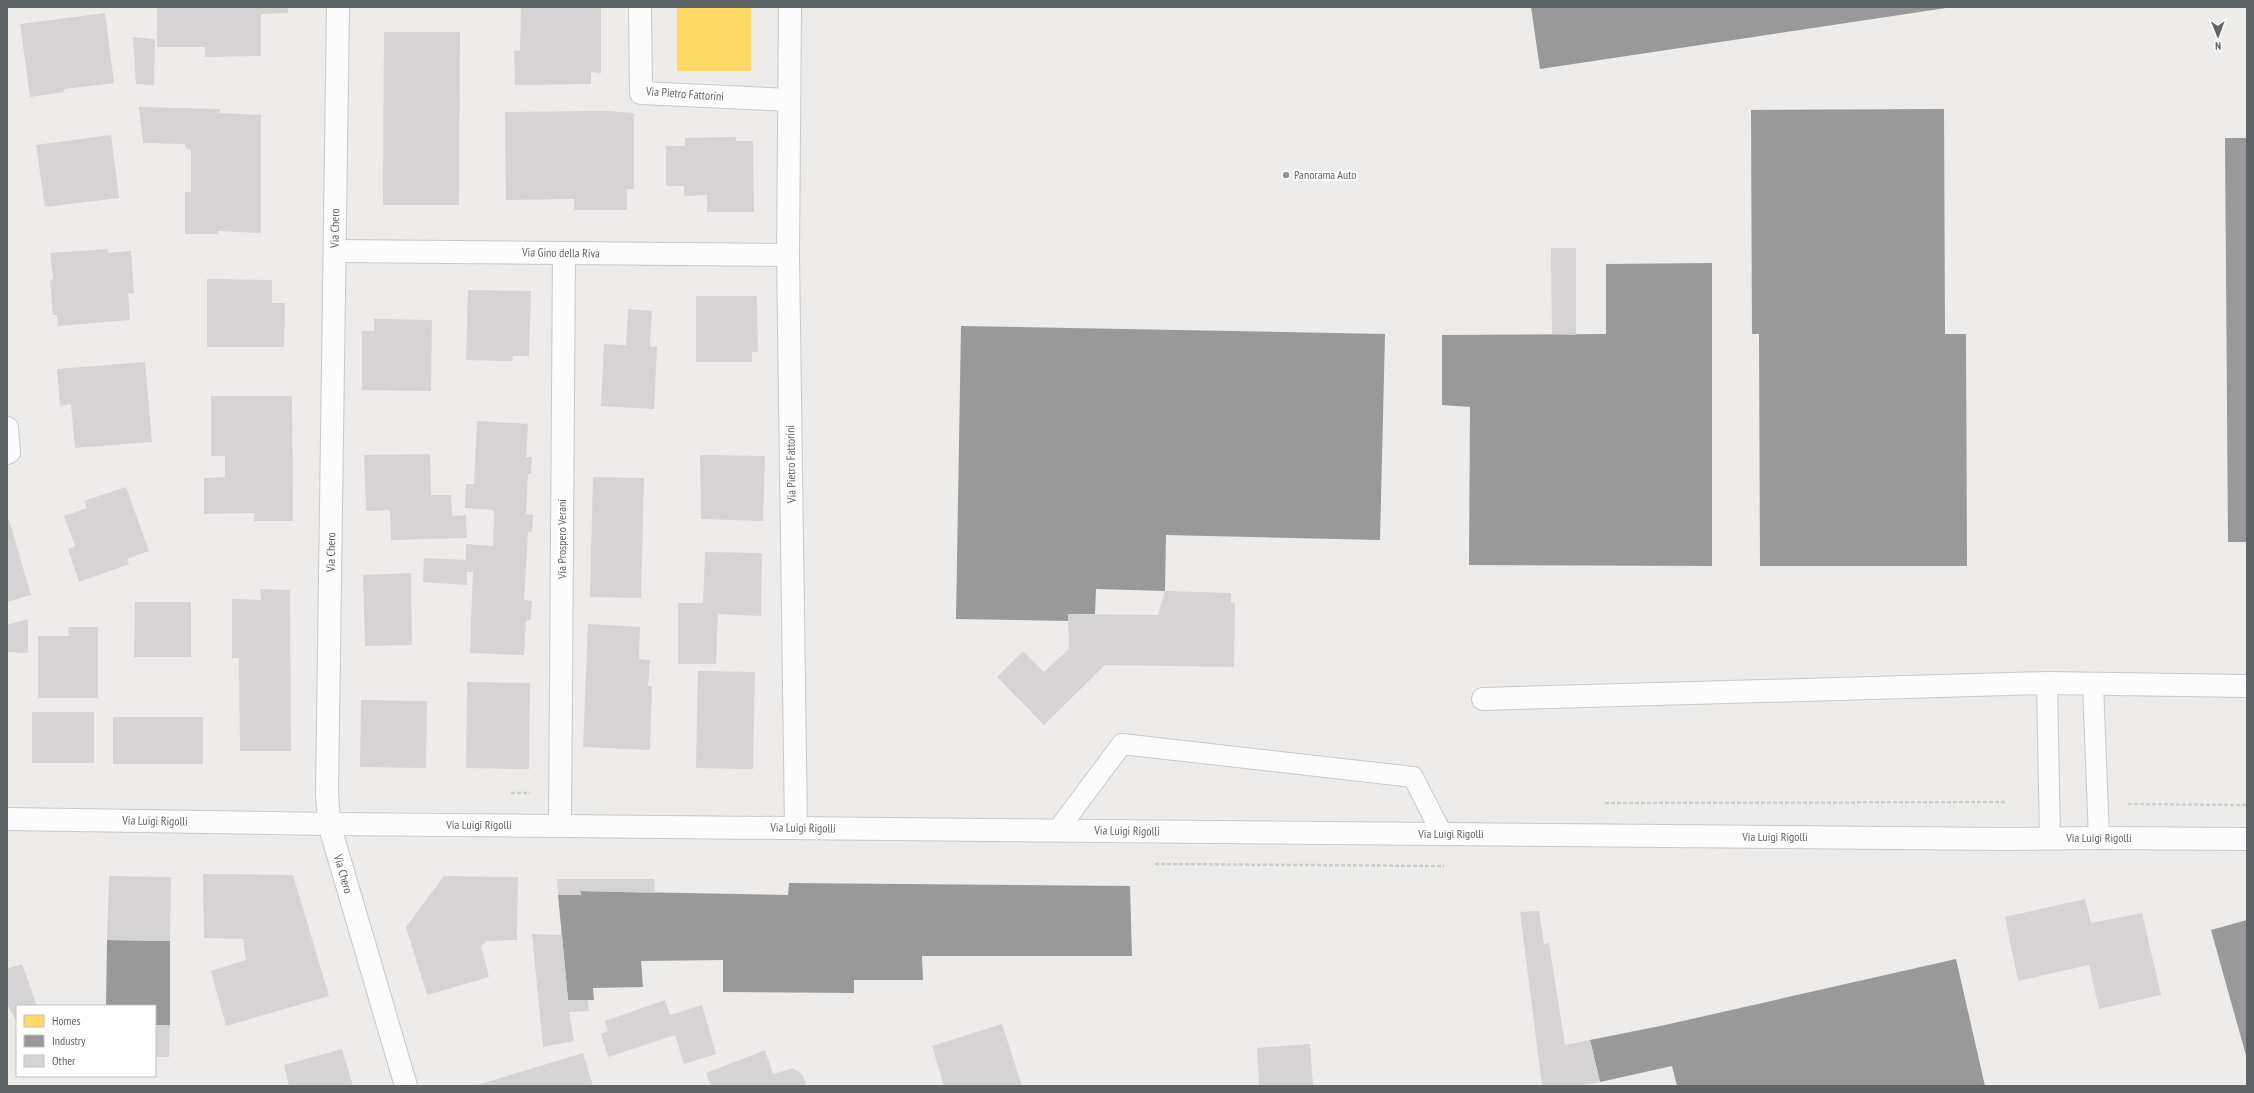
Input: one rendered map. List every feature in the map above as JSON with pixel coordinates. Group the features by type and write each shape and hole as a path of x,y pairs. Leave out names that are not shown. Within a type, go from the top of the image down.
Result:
{"street":[{"name":"Via Chero","path":"338,7 327,793 329,824 406,1086"},
{"name":"Via Pietro Fattorini","path":"640,7 641,93 789,100"},
{"name":"Via Pietro Fattorini","path":"790,7 788,255 796,828"},
{"name":"Via Gino della Riva","path":"335,251 788,255"},
{"name":"Via Prospero Verani","path":"560,825 564,253"},
{"path":"7,428 9,452 7,453"},
{"path":"1483,699 2047,683 2247,686"},
{"name":"Via Luigi Rigolli","path":"7,819 329,824 560,825 1057,831 2247,839"}],"lane":[{"path":"2047,683 2050,838"},
{"path":"2093,684 2099,838"},
{"path":"1057,831 1122,744 1413,777 1442,834"}],"path":[{"path":"2126,804 2247,805"}],"building: Homes":[{"path":"677,7 751,7 751,71 677,71"}],"building: Industry":[{"path":"1531,7 1946,7 1946,8 1540,69"},
{"path":"1944,109 1945,334 1966,334 1967,566 1760,566 1759,334 1752,334 1751,110"},
{"path":"2225,138 2247,138 2247,542 2228,542"},
{"path":"1712,263 1712,566 1469,565 1470,407 1442,405 1442,335 1606,334 1606,264"},
{"path":"961,326 1385,334 1380,540 1166,535 1165,591 1096,589 1095,614 1068,614 1068,621 956,619"},
{"path":"789,883 1130,886 1132,956 922,956 923,980 854,980 854,993 723,992 723,960 641,961 643,987 593,988 594,1000 568,1000 558,895 581,895 580,891 788,895"},
{"path":"2247,920 2247,1059 2211,930"},
{"path":"107,940 170,941 170,1025 156,1025 156,1005 106,1005"},
{"path":"1956,959 1985,1086 1677,1086 1672,1066 1600,1082 1590,1040 1665,1025"}],"building: Other":[{"path":"157,7 288,7 288,13 261,14 261,56 205,57 205,47 157,47"},
{"path":"521,7 601,7 601,73 591,72 591,84 515,85 514,51 520,50"},
{"path":"105,13 114,83 64,89 64,92 30,97 20,24"},
{"path":"384,32 460,32 459,205 383,205"},
{"path":"133,37 155,39 154,85 136,84"},
{"path":"139,107 220,109 219,113 261,115 261,233 218,231 218,234 185,234 185,192 191,192 191,150 186,148 185,144 143,143"},
{"path":"607,111 634,113 634,189 627,189 627,210 574,210 574,199 506,200 505,112"},
{"path":"111,135 119,198 45,207 36,145"},
{"path":"736,137 736,141 753,141 754,212 707,212 707,195 684,196 684,186 666,186 666,146 685,146 685,138"},
{"path":"1551,248 1576,248 1576,335 1552,334"},
{"path":"108,249 108,253 131,251 134,293 128,294 130,320 58,326 57,315 53,315 50,280 53,279 50,253"},
{"path":"207,279 272,280 272,303 285,303 284,347 207,347"},
{"path":"468,290 531,291 529,356 513,356 512,361 466,360"},
{"path":"696,296 757,296 758,352 752,352 752,362 696,362"},
{"path":"628,309 652,311 650,347 657,346 654,409 601,406 604,344 626,345"},
{"path":"374,319 432,320 431,391 362,390 362,331 374,331"},
{"path":"145,362 152,442 75,448 71,404 60,406 57,369"},
{"path":"211,396 292,396 293,521 254,521 254,513 204,514 204,478 225,477 225,456 211,456"},
{"path":"477,421 528,424 526,457 532,457 531,474 528,474 526,514 533,515 532,532 528,532 524,600 532,601 531,620 526,621 524,655 470,653 473,572 467,572 467,585 423,582 424,558 466,560 466,544 493,546 494,510 465,508 466,484 474,484"},
{"path":"430,454 431,495 451,495 452,516 466,515 467,538 391,540 390,510 366,511 364,455"},
{"path":"700,455 765,456 763,521 701,519"},
{"path":"593,477 644,478 641,598 590,597"},
{"path":"126,487 149,551 127,559 129,564 79,582 68,549 75,546 64,516 87,508 84,501"},
{"path":"9,520 31,595 7,602 7,521"},
{"path":"705,552 762,553 761,616 718,614 716,664 678,664 678,603 703,603"},
{"path":"411,573 412,645 365,646 363,575"},
{"path":"260,589 290,590 291,751 240,751 239,658 232,658 232,599 261,600"},
{"path":"1165,591 1231,593 1231,602 1235,603 1234,667 1105,665 1044,725 997,677 1023,651 1044,672 1069,649 1068,614 1158,615"},
{"path":"135,602 191,602 191,657 134,657"},
{"path":"28,619 28,653 7,652 7,625"},
{"path":"588,624 640,627 639,659 650,660 648,686 652,686 650,750 583,747"},
{"path":"68,627 98,627 98,698 38,698 38,636 69,636"},
{"path":"698,671 755,672 753,769 696,768"},
{"path":"467,682 530,683 529,769 466,768"},
{"path":"361,700 427,701 426,768 360,767"},
{"path":"32,712 94,712 94,763 32,763"},
{"path":"113,717 203,717 203,764 113,764"},
{"path":"203,874 293,875 329,996 226,1026 211,971 246,960 243,939 204,938"},
{"path":"109,876 171,877 170,941 107,940"},
{"path":"444,876 518,877 517,940 487,941 481,946 489,977 427,995 406,927"},
{"path":"557,879 654,879 655,893 580,891 581,895 558,895"},
{"path":"2085,899 2091,923 2142,913 2161,995 2099,1009 2089,965 2018,981 2005,917"},
{"path":"1539,911 1544,944 1549,943 1565,1045 1590,1040 1600,1082 1577,1086 1542,1086 1520,912"},
{"path":"532,934 562,935 568,1000 588,1000 589,1011 569,1012 574,1041 543,1047"},
{"path":"22,964 37,1005 16,1005 16,1021 7,1004 7,969"},
{"path":"665,1000 670,1015 702,1005 716,1054 684,1064 675,1035 608,1057 601,1034 608,1031 605,1021"},
{"path":"1002,1024 1022,1086 944,1086 932,1046"},
{"path":"156,1025 170,1025 169,1057 156,1057"},
{"path":"1310,1044 1313,1086 1259,1086 1257,1048"},
{"path":"342,1049 353,1086 289,1086 284,1065"},
{"path":"765,1050 773,1074 793,1068 803,1075 806,1086 711,1086 706,1073"},
{"path":"583,1053 593,1086 474,1086"}],"place":[{"name":"Panorama Auto","path":"1286,175"}]}
